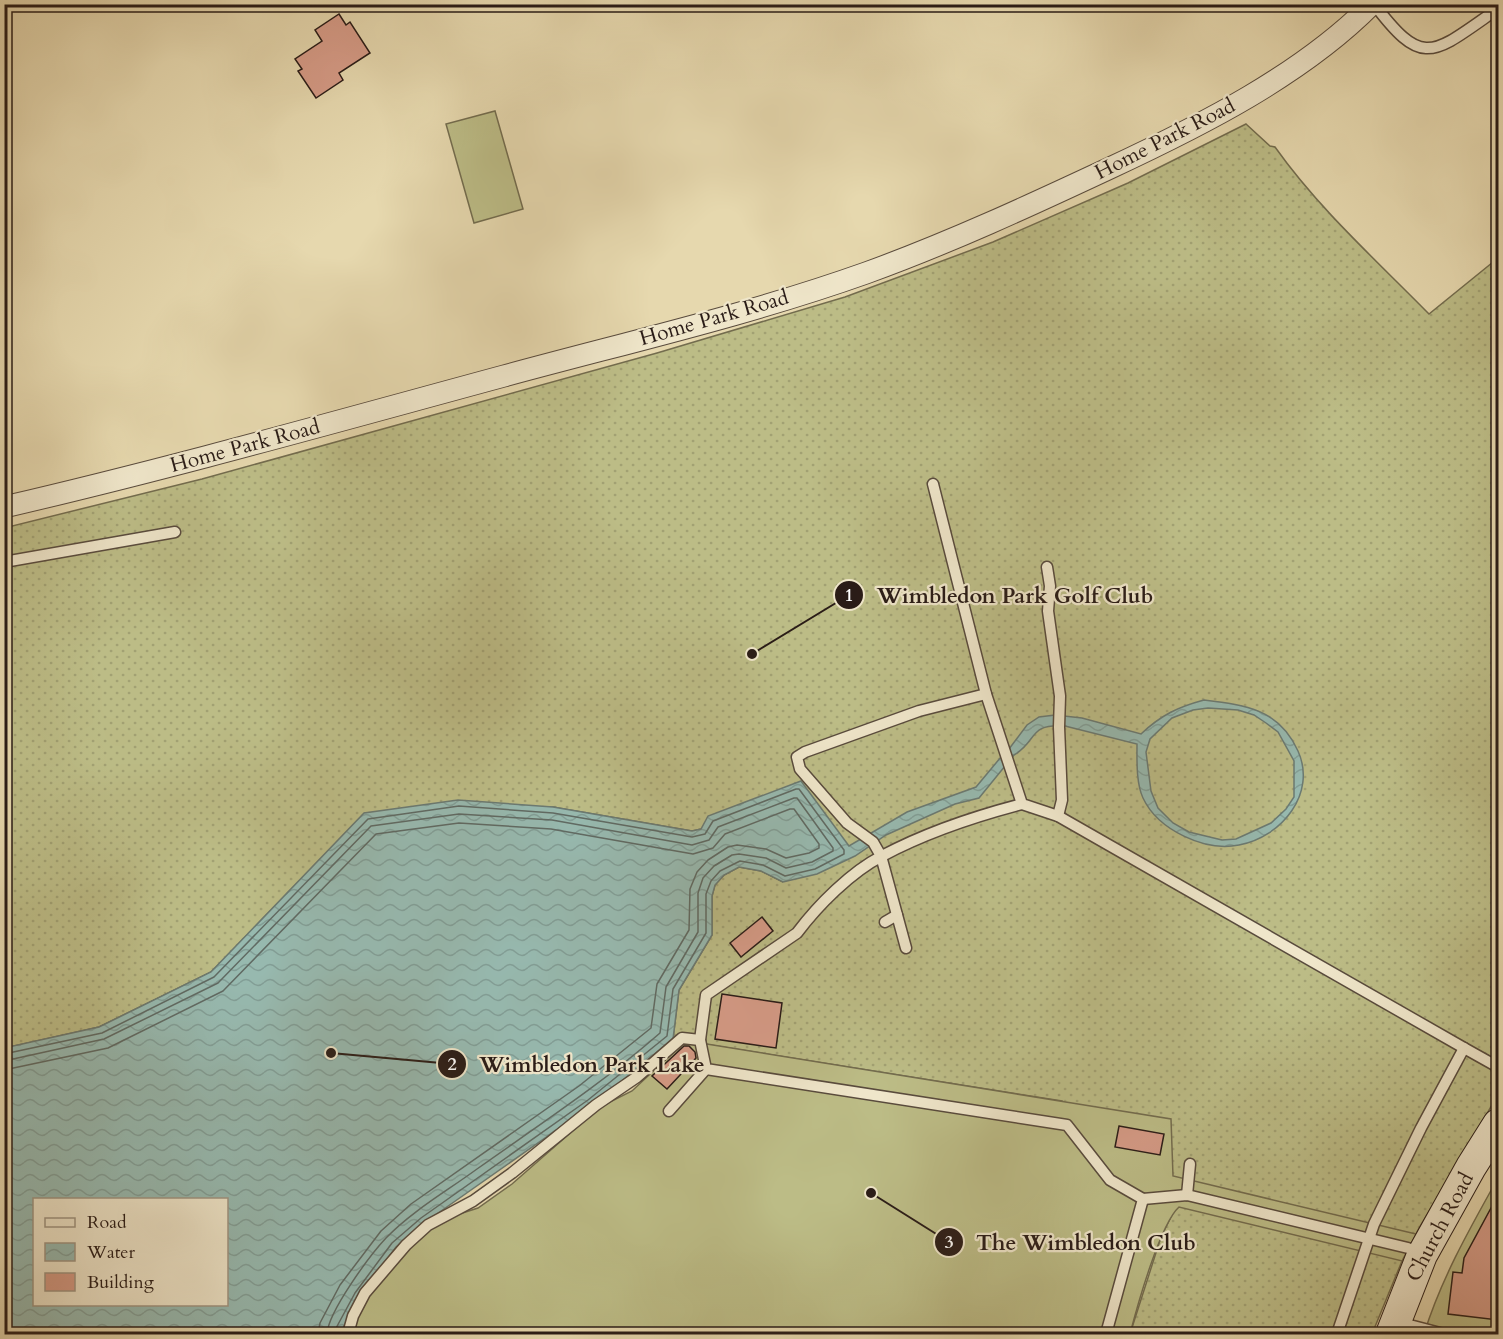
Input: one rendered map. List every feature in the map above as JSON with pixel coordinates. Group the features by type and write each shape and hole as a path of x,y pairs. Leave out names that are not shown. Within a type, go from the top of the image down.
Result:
{"street":[{"name":"Home Park Road","path":"4,507 228,452 761,307 867,272 969,231 1176,137 1234,105 1288,71 1352,25 1373,4"},
{"name":"Church Road","path":"1393,1328 1422,1254 1498,1124"}],"lane":[{"path":"1373,4 1392,28 1424,50 1434,49 1453,41 1489,15"},
{"path":"933,484 986,694 1022,804"},
{"path":"4,562 175,532"},
{"path":"1047,567 1050,585 1048,611 1060,696 1062,800 1058,816"},
{"path":"906,948 881,856 873,842 847,824 820,794 800,769 797,757 805,752 920,711 986,694"},
{"path":"706,1069 700,1040 706,995 797,933 808,918 843,884 881,856 958,823 1022,804 1058,816 1498,1067"},
{"path":"885,922 897,915"},
{"path":"348,1335 353,1316 365,1293 406,1245 428,1225 473,1200 512,1173 596,1105 637,1077 682,1038 700,1040"},
{"path":"1337,1335 1374,1224 1421,1128 1464,1048"},
{"path":"669,1111 706,1069"},
{"path":"706,1069 1067,1125 1110,1180 1143,1199 1187,1195 1408,1248 1422,1254"},
{"path":"1187,1195 1190,1164"},
{"path":"1106,1335 1143,1199"},
{"path":"1393,1328 1444,1335"}],"green space":[{"path":"495,111 523,209 474,223 446,124"},
{"path":"1246,124 1270,146 1275,147 1329,213 1429,314 1498,258 1498,1095 1419,1228 1402,1261 1372,1334 1130,1334 1161,1237 1173,1213 1062,1101 673,1039 679,990 712,935 712,896 715,885 724,875 739,867 761,871 783,882 701,829 692,831 553,807 365,813 211,972 99,1027 5,1048 4,528 202,479 657,353 845,297 993,242 1128,183"},
{"path":"682,1040 1171,1119 1173,1176 1416,1234 1402,1261 1179,1207 1164,1230 1157,1248 1130,1334 347,1334 364,1301 415,1241 434,1226 453,1216 478,1208 512,1184 600,1107 632,1091 664,1061"},
{"path":"1498,1178 1498,1334 1424,1334 1448,1274"}],"water":[{"path":"1204,700 1234,704 1260,712 1281,726 1298,751 1303,767 1303,782 1299,797 1292,811 1282,823 1269,833 1239,845 1212,845 1198,842 1171,829 1150,809 1143,798 1138,779 1137,744 1065,726 1053,726 1039,730 1022,750 1014,755 979,798 955,804 886,835 855,856 817,874 783,882 761,871 739,867 724,875 715,885 712,896 712,935 679,990 673,1039 592,1105 424,1223 396,1247 360,1296 340,1334 5,1334 4,1048 99,1027 211,972 364,813 458,800 553,807 692,831 701,829 708,816 801,781 849,846 907,812 976,787 1027,725 1039,717 1055,715 1082,718 1141,734 1148,727 1178,709","holes":["1208,708 1238,710 1254,715 1278,732 1294,761 1294,797 1286,809 1271,823 1236,839 1222,840 1189,832 1173,823 1158,808 1151,791 1146,752 1150,739 1172,718 1193,710"]}],"building":[{"path":"339,14 346,25 350,22 370,53 339,73 343,80 316,98 298,71 302,69 295,59 322,41 315,30"},
{"path":"762,917 773,931 741,957 730,943"},
{"path":"722,994 782,1003 776,1048 715,1039"},
{"path":"684,1046 689,1046 695,1052 696,1058 667,1089 652,1076"},
{"path":"1119,1126 1164,1134 1160,1155 1115,1147"},
{"path":"1498,1195 1498,1320 1448,1314 1453,1272 1462,1273 1464,1258"}],"place":[{"name":"Wimbledon Park Golf Club","path":"752,654"},
{"name":"Wimbledon Park Lake","path":"331,1053"},
{"name":"The Wimbledon Club","path":"871,1193"}]}
